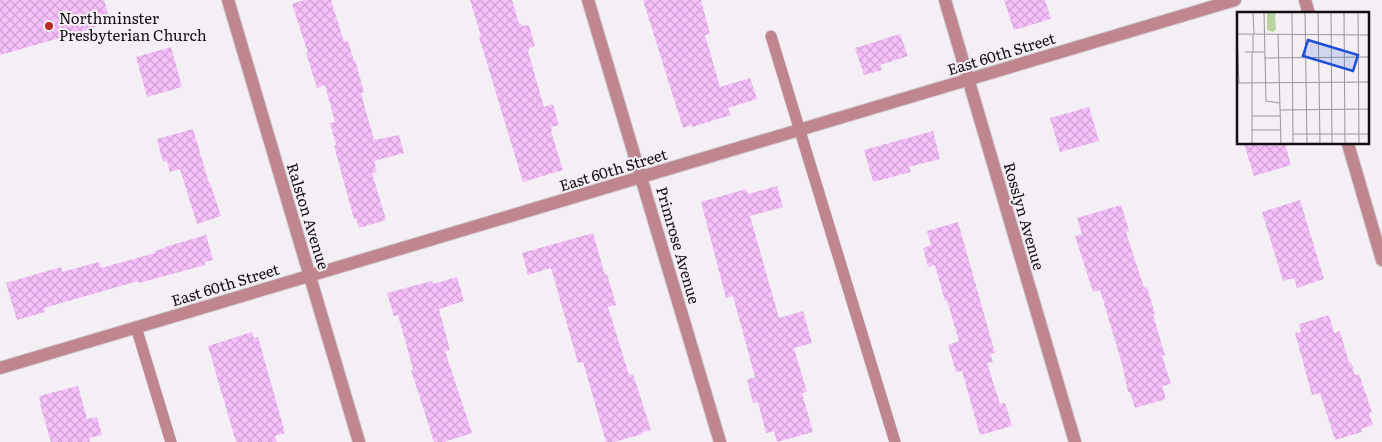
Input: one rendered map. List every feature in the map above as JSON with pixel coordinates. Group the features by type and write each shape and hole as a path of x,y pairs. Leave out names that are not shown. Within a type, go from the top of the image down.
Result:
{"street":[{"name":"Ralston Avenue","path":"228,0 359,442"},
{"name":"Primrose Avenue","path":"588,0 720,442"},
{"name":"Rosslyn Avenue","path":"945,0 1075,442"},
{"name":"East 60th Street","path":"0,368 1235,0"},
{"path":"1348,145 1382,260"}],"lane":[{"path":"771,36 895,442"},
{"path":"136,327 171,442"}],"building":[{"name":"Northminster Presbyterian Church","path":"0,0 104,0 110,21 84,31 0,55"},
{"path":"304,0 331,0 344,42 348,41 355,60 364,92 361,93 374,140 399,135 404,153 374,161 377,172 372,173 386,220 359,228 356,219 354,219 334,146 336,145 330,123 335,122 325,85 317,88 292,4"},
{"path":"470,0 512,0 519,24 521,23 522,26 529,25 535,46 529,48 528,51 544,107 553,104 559,125 551,127 551,131 563,170 523,182 479,37 481,36"},
{"path":"643,0 701,0 710,34 705,35 720,87 750,78 757,99 728,108 731,115 683,128"},
{"path":"1004,0 1045,0 1051,19 1014,30"},
{"path":"900,34 908,56 880,65 882,70 864,75 855,48"},
{"path":"171,47 182,87 147,97 136,57"},
{"path":"1089,107 1099,141 1060,152 1050,118"},
{"path":"193,129 221,216 197,224 180,169 170,172 167,161 163,162 157,139"},
{"path":"933,131 940,159 909,167 911,172 873,182 864,150"},
{"path":"1244,145 1285,145 1291,165 1254,176"},
{"path":"777,186 783,207 750,216 779,318 803,311 812,343 794,348 807,392 802,393 813,432 777,442 774,431 766,433 758,402 753,403 747,380 755,377 733,296 726,298 701,202 746,189 748,194"},
{"path":"1300,200 1324,279 1297,288 1294,278 1283,281 1262,212"},
{"path":"1121,205 1129,231 1126,232 1144,288 1147,287 1155,314 1153,315 1165,355 1162,356 1171,384 1162,386 1166,399 1135,408 1130,392 1128,392 1122,364 1100,290 1093,292 1075,236 1082,234 1077,218"},
{"path":"958,222 995,353 990,354 993,362 987,363 1000,404 1005,403 1012,426 980,435 962,371 956,372 948,345 959,341 947,300 945,301 935,265 928,267 923,248 931,245 927,231"},
{"path":"593,233 616,305 608,307 629,375 633,374 651,430 614,442 606,442 583,362 578,363 551,268 528,275 522,253"},
{"path":"206,235 213,260 205,262 205,265 139,283 138,281 44,308 45,312 17,320 6,283 61,267 62,272 99,262 101,268 155,253 155,251 165,247"},
{"path":"457,277 464,301 439,309 450,350 445,351 472,433 444,442 434,442 411,370 413,369 398,315 394,316 387,293 432,281 433,284"},
{"path":"1329,315 1334,333 1340,331 1349,363 1351,362 1355,375 1359,374 1372,412 1369,413 1373,425 1361,429 1362,432 1335,440 1320,393 1312,395 1295,333 1301,332 1299,324"},
{"path":"252,332 254,338 258,337 285,433 275,436 277,442 236,442 208,346"},
{"path":"78,386 87,419 97,417 102,435 89,438 90,442 51,442 39,396"}],"place":[{"name":"Northminster Presbyterian Church","path":"49,26"}]}
